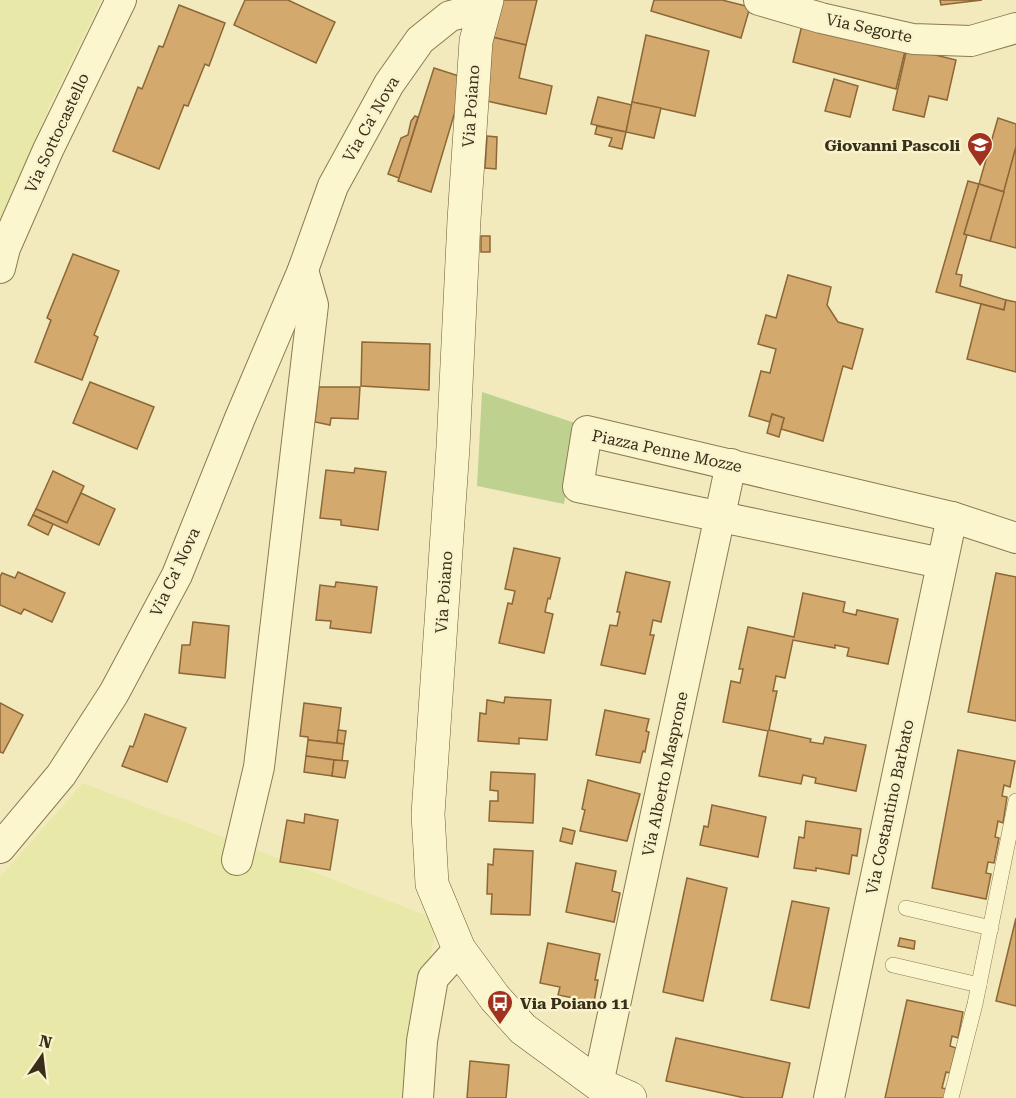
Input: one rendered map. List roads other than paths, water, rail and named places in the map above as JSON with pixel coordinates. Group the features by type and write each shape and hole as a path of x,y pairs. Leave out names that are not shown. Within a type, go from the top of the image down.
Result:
{"street":[{"name":"Via Sottocastello","path":"0,268 5,248 48,150 121,0"},
{"name":"Via Segorte","path":"759,0 821,18 913,39 971,41 1016,28"},
{"name":"Via Ca' Nova","path":"0,848 61,775 108,703 177,574 303,270 333,186 389,84 420,40 450,16 485,4"},
{"name":"Via Poiano","path":"485,4 475,53 428,814 432,884 459,949 495,998 523,1029 598,1084 630,1098"},
{"path":"237,860 259,767 278,613 292,470 314,305 303,270"},
{"name":"Piazza Penne Mozze","path":"941,563 578,487 587,431 952,517 1016,537"},
{"name":"Via Alberto Masprone","path":"598,1084 731,464"},
{"name":"Via Costantino Barbato","path":"829,1098 952,517"},
{"path":"418,1098 422,1041 433,978 459,949"}],"lane":[{"path":"951,1098 979,985 1016,801"},
{"path":"906,908 991,928"},
{"path":"893,965 979,985"}],"place":[{"name":"Giovanni Pascoli","path":"980,168"},
{"name":"Via Poiano 11","path":"500,1026"}]}
